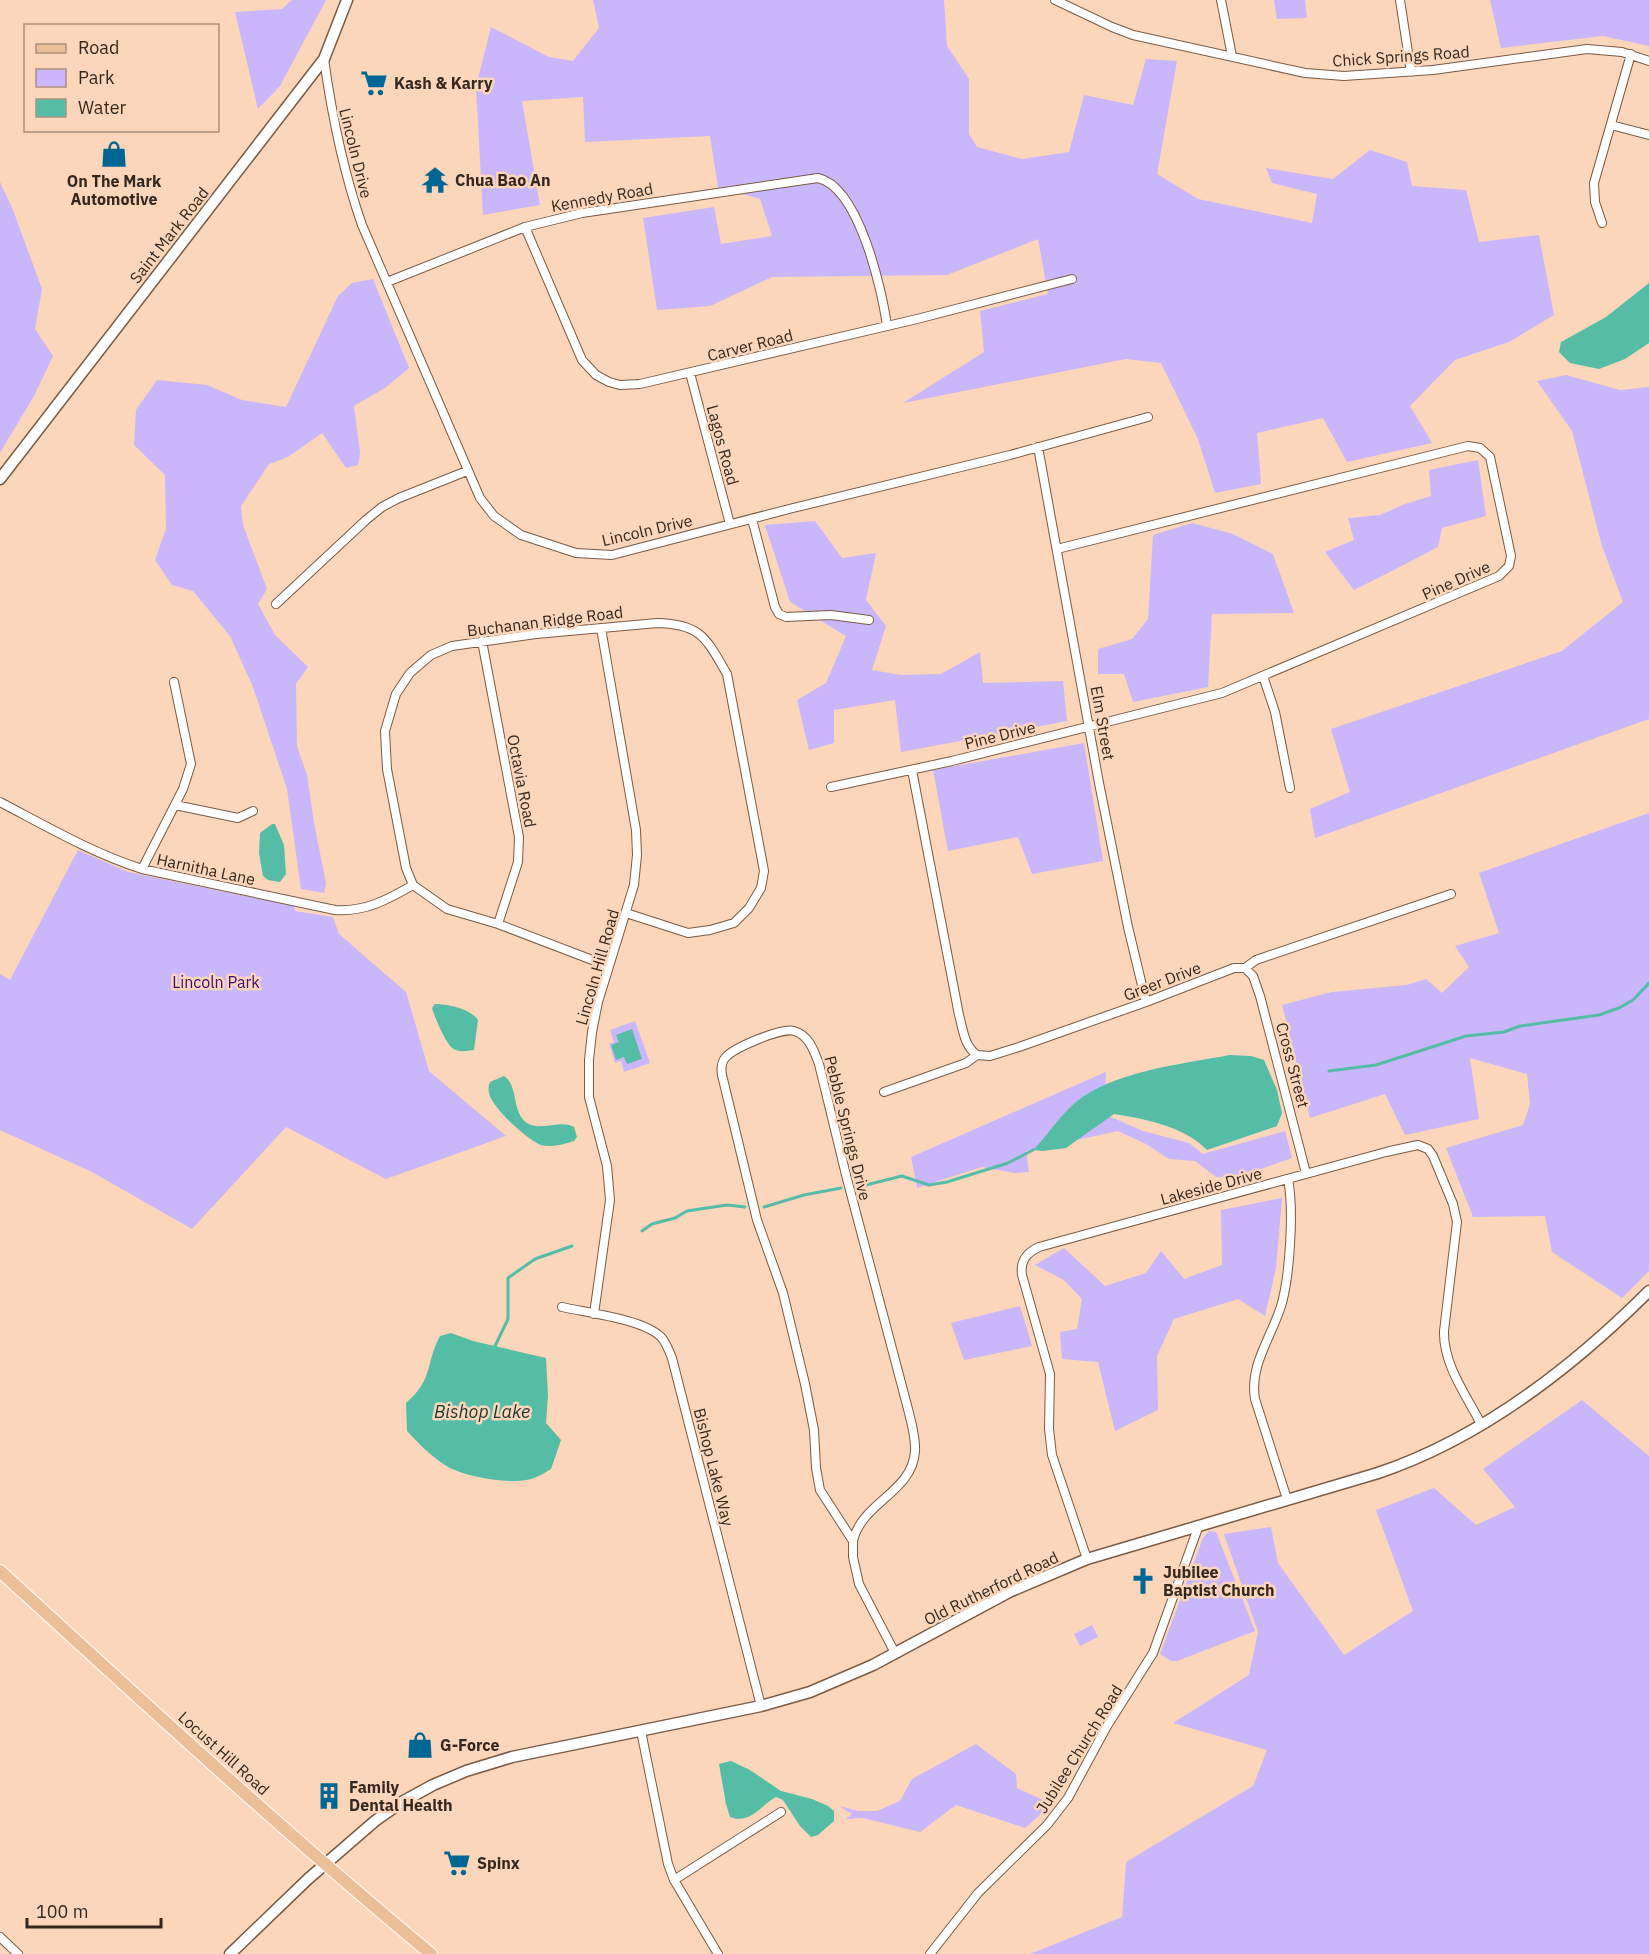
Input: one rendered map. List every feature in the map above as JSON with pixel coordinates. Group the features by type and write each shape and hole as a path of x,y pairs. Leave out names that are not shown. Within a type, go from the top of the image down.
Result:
{"main road":[{"name":"Locust Hill Road","path":"0,1571 210,1763 325,1865 431,1954"}],"street":[{"name":"Saint Mark Road","path":"0,479 324,59 347,0"},
{"name":"Chick Springs Road","path":"1055,0 1133,35 1325,75 1351,76 1411,72 1587,49 1611,50 1649,61"},
{"path":"1221,0 1232,56"},
{"path":"1400,0 1411,72"},
{"path":"1602,223 1595,202 1594,183 1631,54"},
{"name":"Lincoln Drive","path":"324,59 334,126 362,225 480,498 488,509 509,528 527,537 576,553 602,556 622,553 1148,417"},
{"path":"1611,125 1649,135"},
{"name":"Kennedy Road","path":"387,282 525,227 582,213 818,178 830,183 848,202 859,225 880,288 887,326"},
{"name":"Carver Road","path":"525,227 579,354 596,375 609,382 633,385 887,326 1072,279"},
{"name":"Lagos Road","path":"690,373 730,524"},
{"name":"Pine Drive","path":"831,787 912,770 1204,699 1503,574 1509,566 1511,556 1490,457 1480,448 1468,446 1057,549"},
{"name":"Elm Street","path":"1038,447 1126,916 1146,1002"},
{"path":"276,604 375,513 399,498 467,471"},
{"path":"752,519 775,607 779,614 786,617 831,615 869,620"},
{"name":"Buchanan Ridge Road","path":"413,885 406,868 387,769 385,731 396,694 410,674 431,655 452,646 601,628 679,623 700,633 727,674 764,871 761,888 749,908 734,922 718,928 688,933 626,913"},
{"name":"Lincoln Hill Road","path":"594,1314 610,1200 607,1166 589,1097 589,1060 592,1032 608,966 634,885 637,855 636,830 601,628"},
{"name":"Octavia Road","path":"482,641 519,837 518,862 498,924"},
{"path":"1263,676 1275,712 1290,788"},
{"path":"142,869 183,789 191,764 174,682"},
{"path":"912,770 959,1015 966,1044 977,1054"},
{"name":"Harnitha Lane","path":"0,802 93,851 142,869 334,910 348,911 381,903 413,885"},
{"path":"175,805 238,818 253,811"},
{"path":"413,885 447,909 498,924 608,966"},
{"name":"Greer Drive","path":"884,1092 966,1063 977,1054 990,1056 1010,1050 1234,968 1245,968 1256,960 1451,894"},
{"name":"Cross Street","path":"1245,968 1254,976 1260,996 1306,1173"},
{"name":"Pebble Springs Drive","path":"853,1541 823,1496 818,1483 814,1430 805,1384 780,1283 757,1220 722,1075 721,1066 724,1059 733,1050 790,1030 805,1037 819,1064 915,1441 915,1454 910,1470 897,1487 861,1522 853,1541 853,1557 859,1584 895,1653"},
{"name":"Lakeside Drive","path":"1087,1559 1052,1455 1049,1429 1050,1374 1023,1275 1022,1264 1025,1256 1033,1250 1055,1242 1306,1173 1413,1146 1424,1147 1431,1153 1453,1204 1457,1222 1444,1347 1450,1364 1481,1424"},
{"path":"1287,1499 1256,1399 1254,1384 1257,1367 1286,1288 1291,1198 1288,1179"},
{"name":"Old Rutherford Road","path":"230,1954 372,1824 402,1802 433,1785 466,1771 512,1757 761,1707 810,1692 841,1680 895,1653 1010,1592 1087,1559 1396,1467 1435,1450 1481,1424 1544,1383 1621,1319 1649,1291"},
{"name":"Bishop Lake Way","path":"562,1307 651,1328 663,1338 672,1358 761,1707"},
{"name":"Jubilee Church Road","path":"930,1954 978,1893 1047,1825 1068,1798 1107,1726 1153,1653 1198,1525"},
{"path":"641,1731 664,1846 674,1880 718,1954"},
{"path":"674,1880 782,1812"},
{"path":"0,1937 18,1954"}],"green space":[{"path":"292,0 326,0 280,86 258,109 235,12 282,9"},
{"path":"593,0 944,0 947,46 969,79 969,134 977,147 1022,159 1069,152 1084,95 1133,105 1146,59 1177,61 1157,174 1198,199 1312,223 1317,194 1272,183 1266,168 1333,179 1370,150 1407,162 1412,186 1466,190 1479,242 1539,235 1554,315 1509,342 1455,360 1410,406 1432,443 1347,462 1323,418 1257,433 1261,484 1215,493 1198,439 1161,363 1126,359 903,403 984,352 980,311 1048,294 1038,239 947,275 772,277 710,306 657,310 643,218 714,207 721,244 772,236 760,199 718,187 710,136 585,142 583,97 522,101 540,205 483,215 476,87 491,27 549,57 573,61 599,28"},
{"path":"1274,0 1305,0 1307,18 1277,19"},
{"path":"1490,0 1649,0 1649,46 1603,36 1501,48"},
{"path":"0,182 13,210 42,289 35,329 53,356 34,396 0,453"},
{"path":"373,279 409,368 385,388 354,406 360,453 358,465 346,468 322,433 288,457 269,464 241,506 243,525 267,589 258,604 275,635 308,667 296,684 297,746 307,775 326,883 324,893 301,889 287,789 253,687 230,636 193,591 172,585 155,560 166,529 165,475 134,445 136,410 157,380 207,385 242,400 286,407 338,296 352,283"},
{"path":"1566,375 1620,390 1649,387 1649,719 1315,838 1310,809 1350,792 1331,729 1562,651 1623,602 1602,546 1572,431 1537,381"},
{"path":"1478,460 1486,516 1442,528 1438,547 1354,590 1325,552 1354,540 1348,518 1380,515 1431,496 1429,470"},
{"path":"815,521 842,558 876,553 866,600 886,626 872,670 901,675 941,674 980,652 983,683 1063,681 1067,721 901,752 895,700 834,710 834,743 809,750 797,700 826,683 846,636 790,602 765,525"},
{"path":"1192,523 1233,534 1273,554 1294,613 1212,614 1208,687 1133,702 1124,674 1098,674 1098,649 1132,639 1148,619 1153,535"},
{"path":"1084,743 1103,861 1032,874 1018,837 948,851 933,770"},
{"path":"1649,813 1649,1271 1622,1298 1552,1252 1545,1216 1473,1217 1446,1148 1523,1125 1530,1104 1527,1074 1470,1058 1479,1119 1405,1135 1385,1094 1310,1118 1282,1005 1332,992 1407,985 1426,979 1442,993 1469,967 1455,946 1499,933 1479,873"},
{"name":"Lincoln Park","path":"78,850 128,872 294,906 295,911 333,917 339,934 406,992 429,1071 506,1136 386,1179 286,1127 192,1229 92,1172 0,1130 0,974 10,980"},
{"path":"635,1021 650,1063 624,1072 621,1061 615,1063 609,1044 614,1042 610,1030"},
{"path":"1106,1072 1104,1114 1143,1131 1189,1143 1203,1154 1285,1131 1292,1158 1241,1176 1216,1177 1195,1161 1169,1159 1146,1144 1118,1131 1026,1151 1029,1172 1015,1173 982,1167 917,1188 911,1157"},
{"path":"1282,1198 1276,1268 1265,1316 1238,1299 1174,1319 1157,1356 1158,1410 1115,1431 1098,1362 1062,1359 1060,1332 1077,1329 1082,1299 1064,1280 1035,1265 1064,1248 1105,1286 1146,1273 1161,1251 1184,1279 1222,1265 1221,1210"},
{"path":"1020,1306 1032,1346 964,1360 951,1323"},
{"path":"1582,1400 1649,1456 1649,1954 1030,1954 1122,1917 1126,1862 1253,1786 1267,1750 1173,1723 1249,1675 1258,1632 1224,1534 1271,1527 1278,1563 1344,1655 1413,1611 1376,1510 1434,1488 1476,1525 1515,1507 1483,1469"},
{"path":"1209,1531 1216,1532 1255,1631 1177,1661 1171,1661 1160,1654 1203,1538"},
{"path":"1092,1625 1098,1637 1080,1646 1074,1634"},
{"path":"976,1744 1016,1774 1017,1788 1052,1804 1025,1828 956,1805 920,1832 863,1818 846,1819 852,1814 839,1806 858,1811 877,1811 900,1801 912,1779"}],"water":[{"path":"1649,283 1649,343 1625,359 1599,369 1570,363 1559,352 1561,342 1606,317"},
{"path":"275,824 284,845 286,874 280,882 268,880 263,876 259,853 260,833"},
{"path":"435,1004 452,1006 475,1016 478,1020 474,1050 459,1051 451,1047 433,1012 432,1008"},
{"path":"632,1029 642,1059 627,1064 624,1057 616,1060 611,1045 619,1042 616,1035"},
{"path":"1230,1055 1251,1056 1264,1060 1277,1090 1282,1113 1277,1126 1207,1150 1176,1129 1151,1121 1114,1114 1066,1148 1033,1150 1076,1102 1092,1091 1149,1070"},
{"path":"504,1076 512,1086 519,1112 527,1123 538,1126 569,1125 574,1127 577,1137 574,1141 553,1146 541,1145 512,1124 498,1109 489,1092 490,1082"},
{"name":"Bishop Lake","path":"451,1333 473,1341 546,1358 548,1396 546,1423 561,1440 551,1469 532,1479 517,1481 472,1476 445,1465 407,1431 406,1403 425,1379 440,1336"},
{"path":"731,1761 750,1770 781,1791 812,1799 828,1806 834,1811 834,1821 818,1835 811,1837 800,1826 783,1800 776,1797 749,1816 737,1819 730,1817 719,1764"}],"waterway":[{"path":"1329,1071 1376,1065 1466,1036 1504,1032 1520,1026 1599,1015 1633,1000 1649,983"},
{"path":"862,1186 902,1176 929,1185 947,1182 1008,1163 1033,1150"},
{"path":"764,1207 804,1195 841,1188"},
{"path":"642,1231 652,1224 675,1218 687,1211 727,1205 745,1207"},
{"path":"495,1346 508,1319 508,1278 535,1259 572,1246"}],"place":[{"name":"Kash & Karry","path":"374,83"},
{"name":"On The Mark Automotive","path":"114,154"},
{"name":"Chua Bao An","path":"435,180"},
{"name":"Jubilee Baptist Church","path":"1143,1581"},
{"name":"G-Force","path":"420,1745"},
{"name":"Family Dental Health","path":"329,1796"},
{"name":"Spinx","path":"457,1863"}]}
